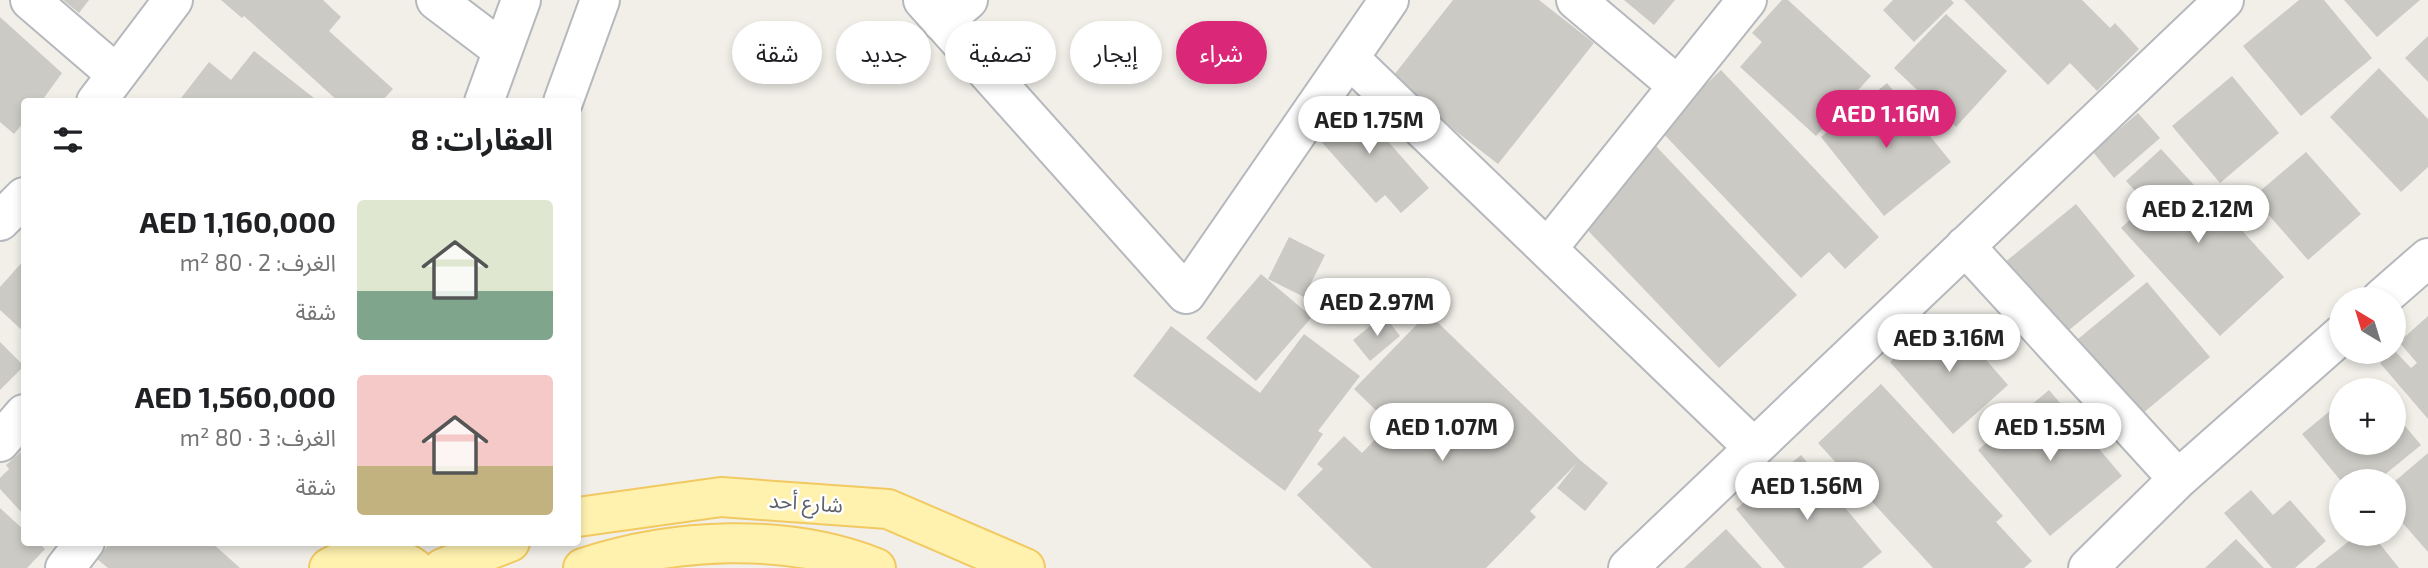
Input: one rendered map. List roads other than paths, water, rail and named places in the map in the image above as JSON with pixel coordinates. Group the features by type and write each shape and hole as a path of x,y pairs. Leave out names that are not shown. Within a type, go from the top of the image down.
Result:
{"main road":[{"name":"شارع أحد","path":"581,517 721,497 888,509 1025,568"},
{"path":"583,568 664,549 736,543 824,552 874,568"},
{"path":"329,568 349,558 369,555 420,561 491,546"}],"street":[{"path":"30,0 106,88 173,0"},
{"path":"436,0 502,50"},
{"path":"485,98 521,0"},
{"path":"564,98 600,0"},
{"path":"944,7 1186,294 1389,0"},
{"path":"1576,0 1678,86"},
{"path":"1548,248 1747,0"},
{"path":"1628,568 2224,0"},
{"path":"1349,58 1753,447"},
{"path":"0,222 21,200"},
{"path":"1965,246 2178,479"},
{"path":"2395,287 2428,258"},
{"path":"2088,568 2178,479 2329,345"},
{"path":"0,442 21,418"},
{"path":"65,568 82,546"},
{"path":"319,568 326,546"}]}
